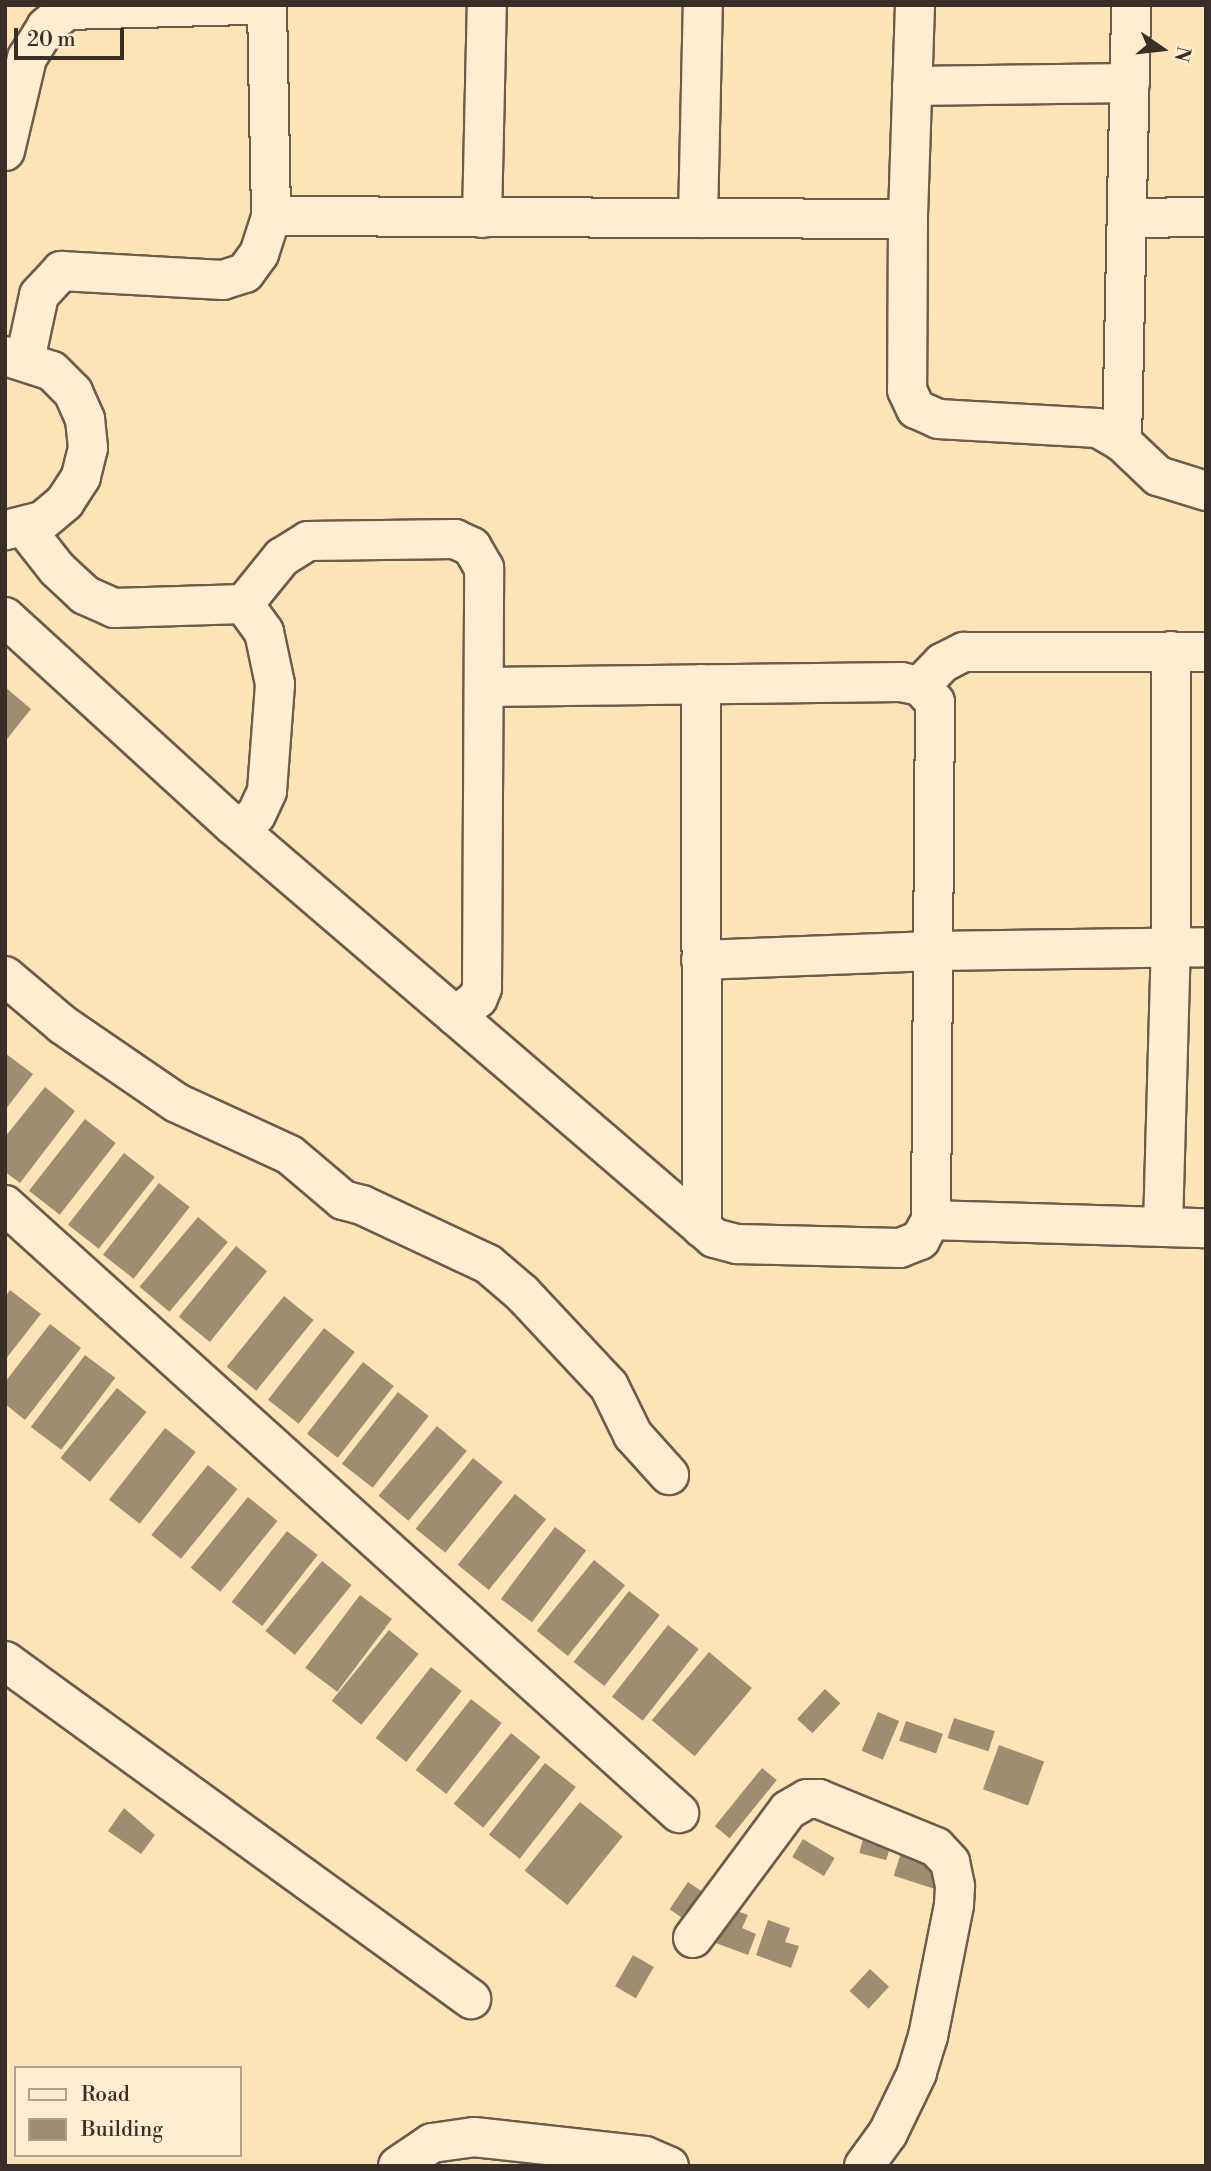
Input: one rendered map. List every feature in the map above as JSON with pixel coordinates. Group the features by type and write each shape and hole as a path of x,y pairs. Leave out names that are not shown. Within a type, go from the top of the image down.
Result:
{"street":[{"path":"5,151 27,58 46,27 68,10 248,5"},
{"path":"267,5 271,216 259,254 245,273 223,280 61,271 39,295 15,358 52,371 73,392 85,419 88,448 81,477 65,502 42,521 15,529 85,594 114,608 244,604 282,557 308,541 455,539 472,547 484,568 482,988 478,998 456,1016"},
{"path":"482,218 487,5"},
{"path":"698,218 704,5"},
{"path":"915,5 908,219 907,390 916,409 938,419 1098,428 1122,443 1158,476 1206,491"},
{"path":"1122,443 1131,5"},
{"path":"912,86 1129,83"},
{"path":"271,216 908,219"},
{"path":"1127,218 1206,217"},
{"path":"233,825 247,822 263,806 275,684 264,632 244,604"},
{"path":"5,617 233,825 714,1238 737,1244 900,1248 920,1240 931,1220 935,702 920,686 901,682 484,687"},
{"path":"920,686 942,663 964,652 1188,651 1188,947 1163,1227"},
{"path":"701,684 702,1228"},
{"path":"701,960 933,951 1188,947"},
{"path":"5,976 63,1025 177,1102 290,1155 343,1200 362,1205 488,1264 522,1293 609,1386 633,1435 669,1475"},
{"path":"5,1205 679,1813"},
{"path":"931,1220 1206,1228"},
{"path":"5,1661 471,1999"},
{"path":"693,1938 788,1810 807,1799 819,1799 936,1847 950,1861 955,1886 954,1905 928,2036 917,2073 888,2133 864,2166"},
{"path":"398,2166 432,2143 474,2137 645,2156 669,2166"}],"building":[{"path":"5,687 31,709 7,739 5,737"},
{"path":"5,1053 33,1074 5,1110"},
{"path":"45,1087 75,1111 20,1183 5,1172 5,1137"},
{"path":"85,1119 116,1143 60,1215 29,1191"},
{"path":"124,1153 155,1177 99,1249 68,1225"},
{"path":"159,1183 190,1207 134,1279 103,1255"},
{"path":"198,1217 228,1242 169,1312 140,1287"},
{"path":"236,1246 267,1271 210,1342 179,1317"},
{"path":"10,1290 41,1314 5,1360 5,1297"},
{"path":"284,1296 314,1320 256,1391 227,1367"},
{"path":"50,1324 81,1348 25,1420 5,1404 5,1382"},
{"path":"324,1328 355,1352 299,1424 268,1400"},
{"path":"85,1355 115,1378 61,1450 31,1427"},
{"path":"363,1362 394,1386 338,1458 307,1434"},
{"path":"117,1388 147,1412 90,1482 60,1458"},
{"path":"398,1392 429,1416 373,1488 342,1464"},
{"path":"437,1426 467,1451 408,1521 379,1496"},
{"path":"165,1428 196,1452 140,1524 109,1500"},
{"path":"473,1458 503,1482 445,1553 416,1529"},
{"path":"208,1465 238,1489 181,1559 151,1535"},
{"path":"515,1494 546,1519 489,1590 458,1565"},
{"path":"248,1497 278,1521 220,1592 191,1568"},
{"path":"555,1527 586,1550 532,1622 501,1599"},
{"path":"287,1531 318,1555 262,1626 232,1602"},
{"path":"594,1560 625,1585 568,1656 537,1631"},
{"path":"322,1561 352,1585 295,1655 265,1631"},
{"path":"629,1591 660,1615 604,1686 574,1662"},
{"path":"360,1595 392,1619 337,1692 305,1668"},
{"path":"668,1625 699,1649 643,1721 612,1697"},
{"path":"389,1630 419,1654 361,1725 332,1701"},
{"path":"709,1652 752,1688 695,1756 652,1720"},
{"path":"431,1667 462,1691 406,1762 376,1738"},
{"path":"825,1689 840,1703 812,1733 797,1719"},
{"path":"471,1699 502,1723 446,1794 416,1770"},
{"path":"878,1712 899,1721 883,1760 862,1751"},
{"path":"954,1718 995,1731 988,1751 948,1738"},
{"path":"906,1721 943,1734 936,1754 899,1741"},
{"path":"511,1733 541,1757 483,1828 454,1804"},
{"path":"999,1745 1044,1761 1028,1806 983,1789"},
{"path":"545,1763 576,1787 520,1859 489,1835"},
{"path":"762,1768 777,1780 730,1838 715,1826"},
{"path":"580,1802 623,1837 567,1905 525,1870"},
{"path":"124,1808 155,1835 141,1854 108,1831"},
{"path":"866,1828 893,1835 886,1860 859,1853"},
{"path":"803,1839 835,1858 824,1876 792,1857"},
{"path":"902,1850 945,1864 936,1890 894,1876"},
{"path":"688,1882 706,1894 688,1922 670,1909"},
{"path":"726,1907 748,1915 742,1928 756,1934 748,1955 713,1942"},
{"path":"768,1920 790,1928 785,1942 799,1946 791,1968 756,1955"},
{"path":"633,1955 654,1967 636,1998 615,1986"},
{"path":"870,1969 889,1987 869,2009 850,1991"}]}
